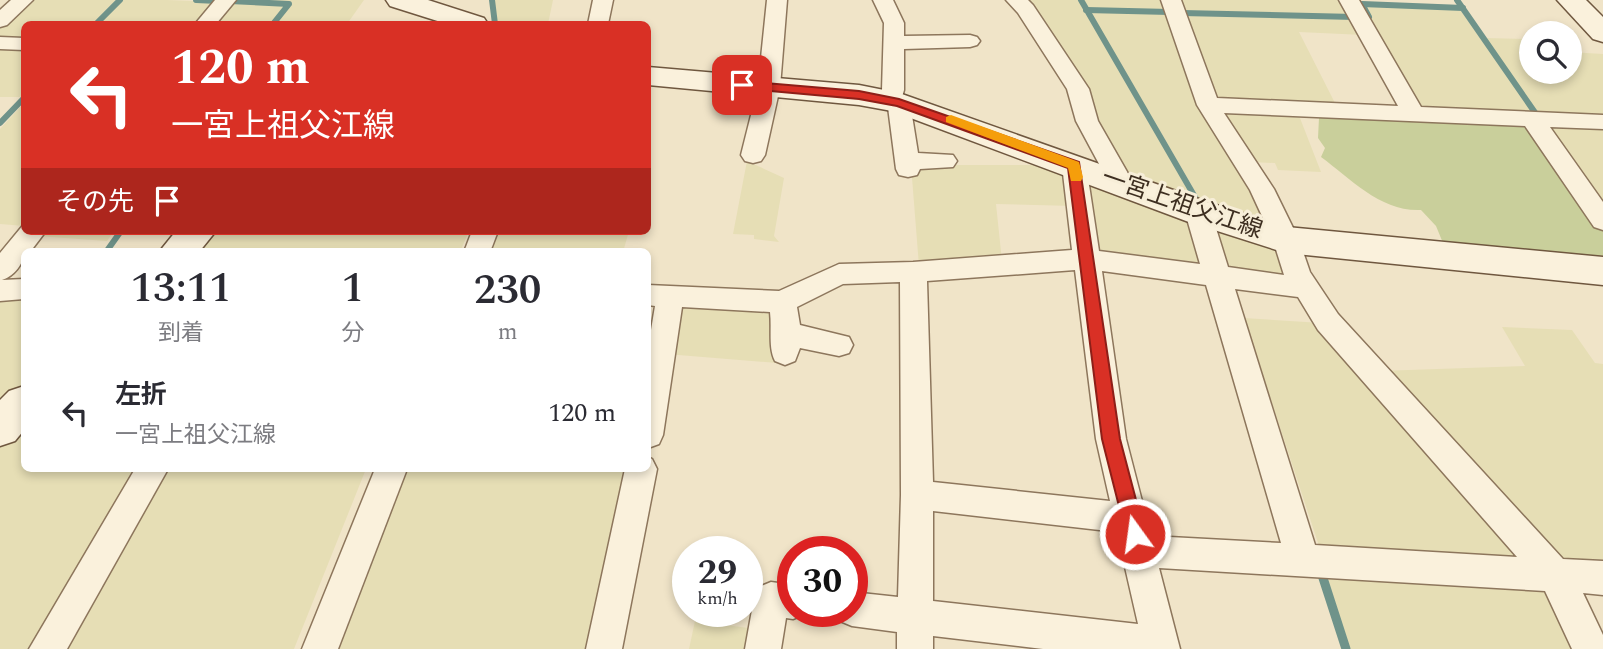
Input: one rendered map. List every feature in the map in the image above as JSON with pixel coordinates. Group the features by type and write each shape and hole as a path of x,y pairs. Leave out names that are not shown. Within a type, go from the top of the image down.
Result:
{"main road":[{"path":"1571,0 1603,33"},
{"path":"414,8 463,21"},
{"name":"一宮上祖父江線","path":"651,76 894,101 1198,212 1286,240 1603,271"},
{"path":"181,248 194,235"},
{"path":"0,428 21,406"}],"street":[{"path":"0,21 23,0"},
{"path":"208,21 226,0"},
{"path":"599,21 603,0"},
{"path":"753,155 769,87 778,0"},
{"path":"883,0 894,23 894,101 907,165 945,161"},
{"path":"1016,0 1026,9 1078,89 1087,121 1122,184"},
{"path":"1171,0 1208,105 1262,189 1286,240 1297,274 1328,322 1556,576 1591,649"},
{"path":"1349,0 1413,113"},
{"path":"894,43 970,41"},
{"path":"0,43 21,44"},
{"path":"1208,105 1603,122"},
{"path":"1532,119 1603,221"},
{"path":"868,615 916,632 1162,647 1111,439 1074,165"},
{"path":"1198,212 1303,562"},
{"path":"0,271 30,235"},
{"path":"651,397 659,296 782,302 839,274 913,272 1088,259 1307,288"},
{"path":"913,272 918,495 916,632"},
{"path":"0,291 21,289"},
{"path":"782,302 786,344 839,345"},
{"path":"47,649 150,472"},
{"path":"320,649 390,472"},
{"path":"604,649 640,472"},
{"path":"918,495 1131,518"},
{"path":"1139,551 1603,578"},
{"path":"763,649 771,599 777,600"}],"shaded area":[{"path":"27,0 116,0 95,21 21,21 21,40 0,39 0,25"},
{"path":"123,0 219,2 203,21 102,21"},
{"path":"231,0 364,0 349,21 277,21 291,3"},
{"path":"494,0 553,0 549,21 498,21"},
{"path":"1022,0 1078,0 1193,199 1126,177"},
{"path":"1084,0 1165,0 1170,12 1089,10"},
{"path":"1177,0 1346,0 1354,15 1181,12"},
{"path":"229,2 287,4 273,21 213,21"},
{"path":"1362,4 1459,8 1534,115 1419,110"},
{"path":"1090,11 1172,13 1270,221 1202,203"},
{"path":"1182,14 1356,18 1364,35 1299,32 1337,107 1212,100"},
{"path":"1485,38 1519,39 1519,84 1582,84 1582,53 1603,54 1603,118 1539,116"},
{"path":"0,45 21,46 21,97 0,97"},
{"path":"21,106 21,226 0,224 0,129"},
{"path":"1216,108 1298,113 1321,172 1278,170 1275,163 1251,162"},
{"path":"1545,123 1603,125 1603,208"},
{"path":"747,161 784,178 774,236 779,242 754,239 754,235 733,234"},
{"path":"911,165 1050,165 1069,176 1073,206 996,204 1002,261 919,266"},
{"path":"1086,178 1196,219 1211,273 1093,257"},
{"path":"1216,226 1283,248 1287,282 1231,275"},
{"path":"38,235 111,235 107,241"},
{"path":"207,235 467,235 462,248 194,248"},
{"path":"492,235 628,235 624,248 487,248"},
{"path":"21,296 21,393 0,414 0,298"},
{"path":"675,306 775,306 779,328 777,363 666,354"},
{"path":"1244,318 1322,323 1533,562 1322,555"},
{"path":"1502,327 1572,330 1595,363 1603,364 1603,570 1559,567 1379,371 1525,366"},
{"path":"21,422 21,472 137,472 34,649 0,649 0,443"},
{"path":"156,472 365,472 294,649 53,649"},
{"path":"399,472 627,472 592,649 331,649"},
{"path":"1326,574 1540,589 1553,597 1578,649 1350,649"},
{"path":"694,627 756,629 752,649 689,649"}],"green space":[{"path":"1328,114 1533,129 1603,214 1603,266 1443,243 1436,226 1421,210 1393,206 1380,200 1321,157 1325,148 1318,138 1319,118"}],"waterway":[{"path":"99,21 120,0"},
{"path":"196,0 218,1"},
{"path":"492,0 495,21"},
{"path":"1081,0 1087,10"},
{"path":"1457,0 1463,8"},
{"path":"230,1 289,4 275,21"},
{"path":"1369,17 1362,4 1463,8"},
{"path":"1463,8 1536,114"},
{"path":"1087,10 1170,12"},
{"path":"1087,10 1199,204"},
{"path":"1182,13 1355,17"},
{"path":"0,123 21,101"},
{"path":"109,248 118,235"},
{"path":"1323,578 1346,649"}],"slow traffic":[{"path":"951,119 1074,165 1076,177"}],"route":[{"path":"742,85 889,100 956,121 1074,165 1111,439 1135,534"}]}
